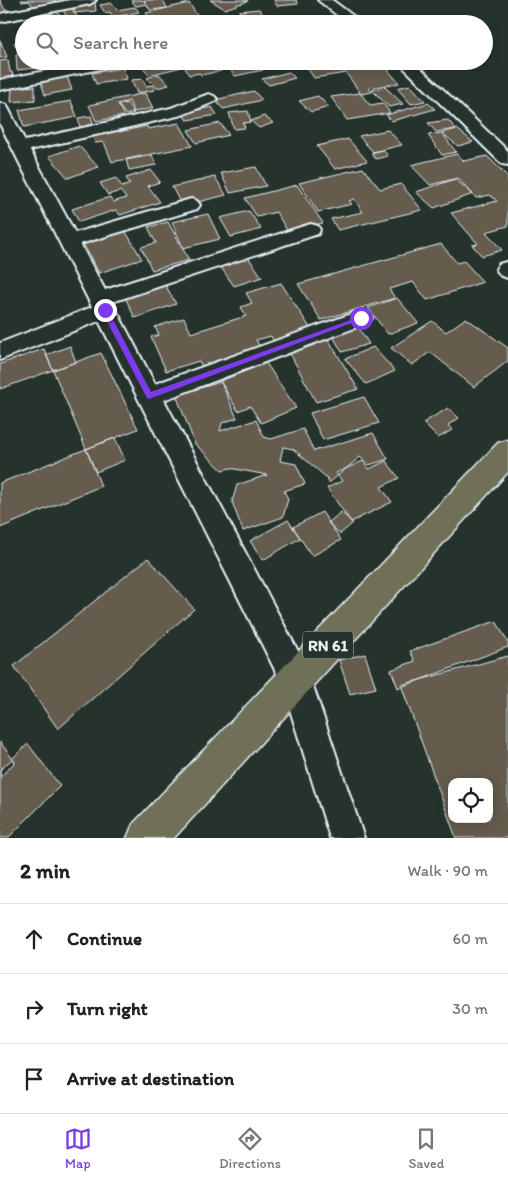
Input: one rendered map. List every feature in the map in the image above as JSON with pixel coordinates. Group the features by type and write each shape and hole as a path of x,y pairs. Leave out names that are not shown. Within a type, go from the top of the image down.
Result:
{"main road":[{"name":"RN 61","path":"147,838 508,452"}],"street":[{"path":"0,18 90,0"},
{"path":"324,0 345,15"},
{"path":"0,85 74,70"},
{"path":"413,70 508,160"},
{"path":"20,147 176,112 209,99"},
{"path":"0,108 296,679 347,838"},
{"path":"69,241 191,205"},
{"path":"0,352 102,304 311,230"},
{"path":"149,396 361,318"}],"building":[{"path":"0,0 5,10 9,10 10,14 0,16"},
{"path":"21,0 56,0 57,2 34,7 29,1 22,2"},
{"path":"131,0 143,0 147,4 136,6"},
{"path":"144,0 163,0 167,8 150,10"},
{"path":"210,0 246,0 248,1 225,9"},
{"path":"274,0 296,0 298,4 277,6"},
{"path":"95,2 96,11 74,13 73,4"},
{"path":"112,3 117,10 135,7 139,12 112,15 110,12 105,13 100,5"},
{"path":"189,3 197,15 147,15 146,13"},
{"path":"73,9 76,15 66,15 63,10"},
{"path":"259,9 264,15 242,15 239,11"},
{"path":"56,10 60,15 34,15"},
{"path":"0,40 7,57 0,58"},
{"path":"8,60 13,77 0,79 0,61"},
{"path":"124,70 127,79 96,84 92,73"},
{"path":"145,70 170,70 149,75"},
{"path":"186,70 221,71 201,75 200,73 189,75"},
{"path":"230,70 263,70 235,76"},
{"path":"309,70 388,70 399,83 369,88 372,92 361,94 346,73 314,78"},
{"path":"289,72 295,78 269,85 262,79"},
{"path":"66,74 72,90 45,95 40,79"},
{"path":"159,74 169,85 157,88 147,78"},
{"path":"143,79 146,86 153,85 155,90 137,93 131,80"},
{"path":"410,85 425,101 411,104 397,88"},
{"path":"35,86 35,100 11,102 12,88"},
{"path":"385,87 403,104 389,107 372,90"},
{"path":"254,91 262,100 223,109 215,100"},
{"path":"145,93 153,108 134,112 129,101 118,104 124,116 96,121 89,105"},
{"path":"360,93 370,105 383,103 390,113 347,120 331,97"},
{"path":"318,96 329,107 311,112 299,101"},
{"path":"71,101 77,117 24,127 19,110"},
{"path":"127,103 134,113 126,115 118,105"},
{"path":"428,103 435,109 392,121 386,115"},
{"path":"212,107 217,115 187,120 182,113"},
{"path":"248,111 251,122 243,123 245,128 234,129 229,113"},
{"path":"91,116 95,129 81,131 78,118"},
{"path":"264,116 273,123 259,128 251,121"},
{"path":"448,120 456,129 436,132 428,123"},
{"path":"179,123 192,146 112,162 104,142 95,143 91,132 116,126 119,132 147,126 148,129"},
{"path":"220,123 229,135 196,143 188,130"},
{"path":"457,129 473,142 458,146 442,133"},
{"path":"388,130 402,145 373,152 359,136"},
{"path":"442,133 456,152 442,155 428,135"},
{"path":"348,139 367,161 335,169 317,146"},
{"path":"79,146 98,167 68,178 49,156"},
{"path":"383,150 388,156 376,159 371,153"},
{"path":"457,154 464,161 487,156 508,177 508,226 486,232 502,250 482,256 472,245 478,244 451,213 497,201 490,195 476,198 458,178 430,185 411,165"},
{"path":"152,155 156,165 129,170 126,160"},
{"path":"256,167 266,186 230,193 221,173"},
{"path":"363,168 380,189 401,184 422,210 338,230 331,219 363,212 354,199 349,201 352,204 318,212 299,183"},
{"path":"151,170 160,182 148,186 160,202 120,215 116,210 79,222 72,209 110,197 113,202 126,198 120,191 108,195 100,183 116,178 122,187 130,184 126,178"},
{"path":"215,177 226,195 182,206 172,187"},
{"path":"455,179 473,194 434,208 416,192"},
{"path":"297,185 323,223 288,232 276,212 257,217 245,198"},
{"path":"249,211 261,229 231,237 220,218"},
{"path":"208,214 220,239 183,248 172,222"},
{"path":"168,222 189,260 152,270 141,247 156,243 148,227"},
{"path":"123,227 142,259 99,273 81,240"},
{"path":"441,244 457,263 464,261 483,282 427,300 413,282 389,289 395,298 321,320 298,284"},
{"path":"248,257 262,277 234,286 220,266"},
{"path":"163,281 176,304 135,318 123,293"},
{"path":"281,283 314,334 276,346 271,336 256,340 263,353 205,372 199,361 166,371 151,337 159,335 155,327 184,318 191,333 246,316 241,307 252,303 246,293"},
{"path":"397,298 418,323 388,334 368,308"},
{"path":"466,318 508,348 508,361 474,387 430,352 412,365 391,348 432,321 446,332"},
{"path":"356,324 369,344 342,352 330,331"},
{"path":"327,337 358,389 316,402 287,348"},
{"path":"70,346 76,362 53,370 46,355"},
{"path":"373,347 395,371 366,384 345,359"},
{"path":"44,349 53,370 0,389 0,364"},
{"path":"101,353 138,429 86,449 53,370"},
{"path":"266,363 296,408 261,423 250,406 238,411 220,381"},
{"path":"221,382 237,418 222,423 220,431 256,420 264,437 271,439 303,429 314,451 373,433 388,459 369,465 360,457 329,483 327,478 293,449 283,447 280,461 296,464 305,484 284,491 288,499 283,517 243,531 232,502 237,485 267,475 230,468 222,470 195,444 176,395"},
{"path":"364,397 379,423 323,440 310,413"},
{"path":"448,408 459,418 448,425 452,430 438,438 423,423"},
{"path":"115,438 125,460 96,472 86,449"},
{"path":"86,449 101,486 0,528 0,483"},
{"path":"363,461 369,469 386,461 399,478 381,487 392,502 351,522 327,488 342,481 336,473"},
{"path":"322,512 341,540 312,556 293,527"},
{"path":"341,512 353,523 340,534 328,523"},
{"path":"288,520 300,538 263,560 250,541"},
{"path":"148,558 194,609 58,729 14,666"},
{"path":"496,621 508,643 508,647 398,688 391,670 415,661 410,651"},
{"path":"365,654 376,688 350,694 339,660"},
{"path":"508,656 508,838 456,838 451,823 493,823 493,778 448,778 448,816 401,685"},
{"path":"0,742 15,762 0,777"},
{"path":"28,744 60,786 8,838 0,838 0,770"}],"route":[{"path":"105,310 149,396 361,318"}]}
